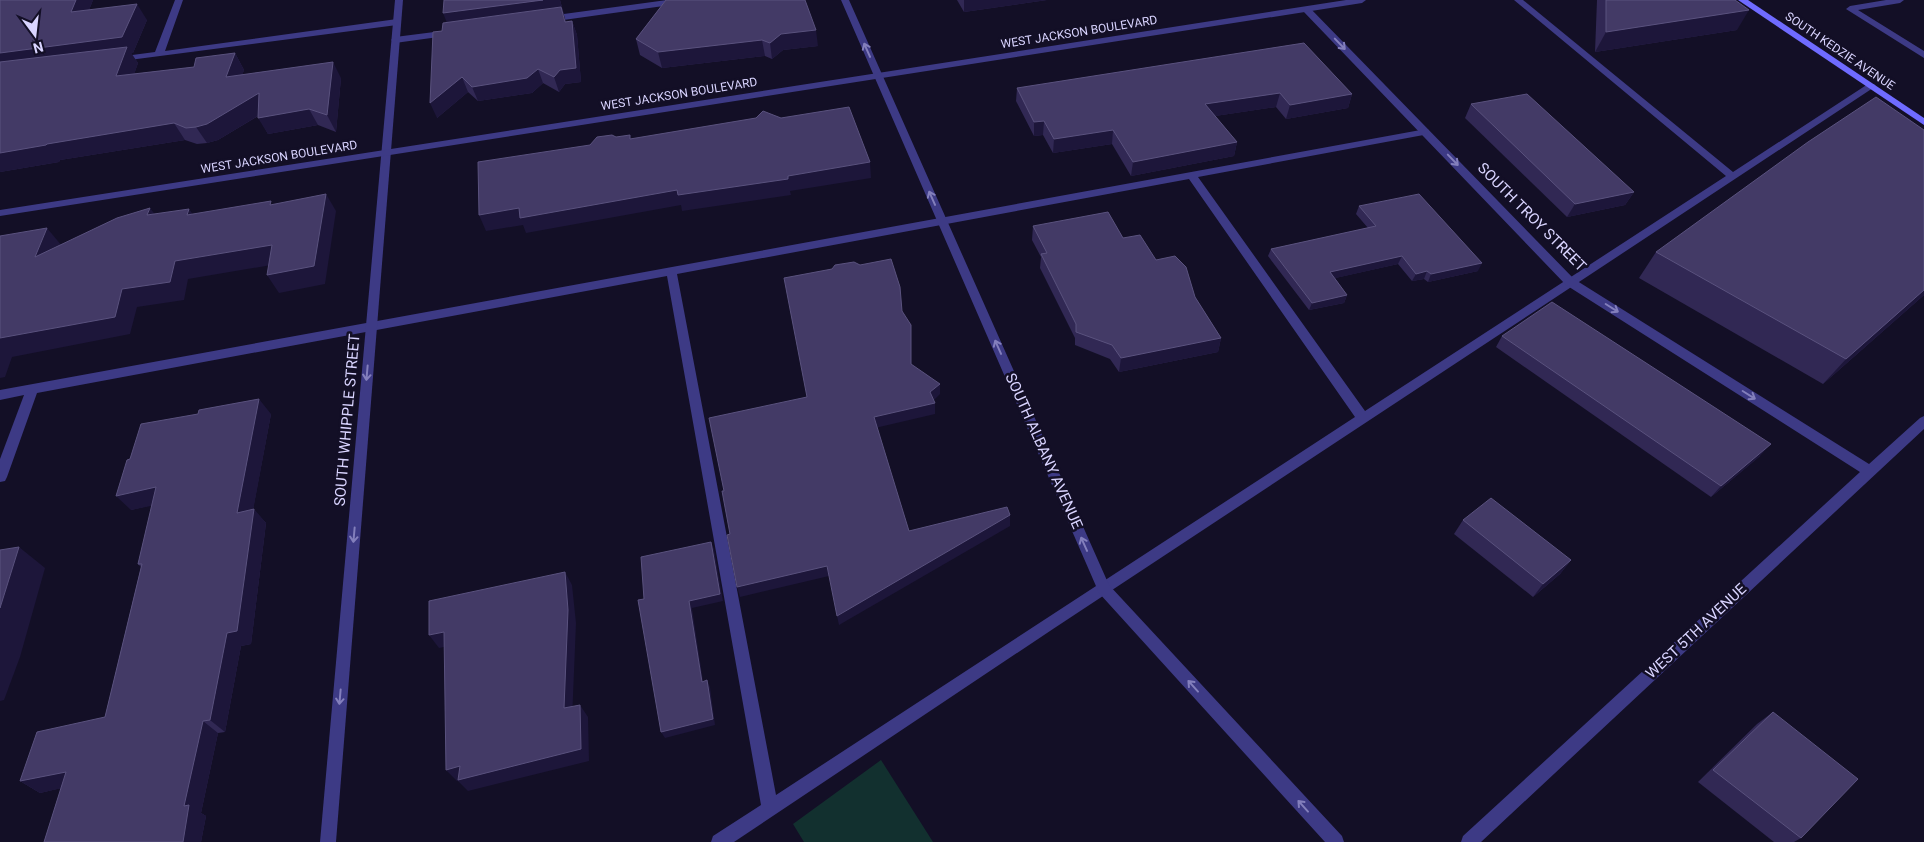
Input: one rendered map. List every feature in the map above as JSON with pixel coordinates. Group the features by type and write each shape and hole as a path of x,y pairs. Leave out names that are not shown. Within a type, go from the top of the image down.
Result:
{"main road":[{"name":"SOUTH KEDZIE AVENUE","path":"1742,0 1924,122"}],"street":[{"path":"159,54 179,0"},
{"name":"SOUTH WHIPPLE STREET","path":"328,842 399,0"},
{"path":"544,20 621,5 685,0"},
{"name":"SOUTH ALBANY AVENUE","path":"845,0 1104,588 1336,842"},
{"name":"WEST JACKSON BOULEVARD","path":"0,213 1362,0"},
{"path":"1518,0 1732,176"},
{"path":"1900,0 1850,9 1924,56"},
{"name":"SOUTH TROY STREET","path":"1306,9 1570,282 1870,471"},
{"path":"112,61 397,22"},
{"path":"395,40 456,32"},
{"path":"719,842 1871,86"},
{"path":"0,394 1426,132"},
{"path":"1191,175 1363,418"},
{"path":"672,270 770,809"},
{"path":"0,477 32,389"},
{"name":"WEST 5TH AVENUE","path":"1469,842 1924,421"}],"green space":[{"path":"881,760 933,842 804,842 793,824"}],"building":[{"path":"0,0 76,0 71,12 137,4 122,37 0,53"},
{"path":"444,0 543,0 443,13"},
{"path":"666,0 805,0 816,30 781,34 770,43 762,40 658,52 636,39"},
{"path":"1606,0 1735,0 1749,10 1606,32"},
{"path":"561,7 565,22 572,21 576,68 560,70 554,77 538,69 527,78 472,87 462,77 430,103 433,32 442,31 443,23"},
{"path":"1304,43 1352,94 1290,105 1280,93 1205,104 1237,142 1133,162 1113,130 1054,139 1044,121 1034,122 1017,88"},
{"path":"127,47 116,76 194,67 196,58 235,53 226,77 333,62 327,115 309,109 258,118 259,93 207,124 196,127 186,128 174,123 0,153 0,62"},
{"path":"1527,94 1634,192 1575,204 1471,104"},
{"path":"1876,97 1924,130 1924,290 1846,359 1656,252 1808,142"},
{"path":"849,107 870,162 788,176 788,179 678,195 677,190 520,218 519,208 479,215 478,162 590,145 597,137 630,135 630,139 756,118 763,111 781,118"},
{"path":"326,194 314,266 267,275 272,245 175,261 170,282 122,289 115,317 0,338 0,236 47,228 35,257 117,218 150,208 147,215 189,209 187,215 271,201 270,205"},
{"path":"1419,194 1482,263 1431,274 1427,271 1416,274 1402,256 1330,272 1347,295 1312,303 1271,249 1376,226 1359,206"},
{"path":"1108,212 1123,238 1140,235 1156,260 1175,256 1186,267 1195,297 1221,338 1121,358 1112,345 1076,332 1076,324 1041,254 1047,253 1033,226"},
{"path":"891,259 900,287 902,311 911,325 911,364 940,384 930,392 935,403 874,417 909,531 1007,507 1010,515 837,616 827,566 737,587 727,535 730,534 722,491 724,491 709,418 807,397 784,278 832,269 835,265 854,262 860,265"},
{"path":"1552,302 1771,444 1721,486 1502,336"},
{"path":"259,399 237,513 254,509 237,631 227,633 210,720 203,721 184,806 189,805 183,842 44,842 66,772 20,781 37,732 105,717 142,564 138,564 156,487 116,496 141,424 198,414 199,410"},
{"path":"1491,498 1571,560 1543,584 1463,520"},
{"path":"711,542 720,594 689,601 702,682 707,680 713,719 661,732 638,600 644,599 641,557"},
{"path":"19,547 0,608 0,550"},
{"path":"565,572 568,610 564,708 580,705 581,749 458,780 460,766 446,770 444,632 429,635 429,601"},
{"path":"1773,712 1858,779 1801,838 1713,770"}]}
